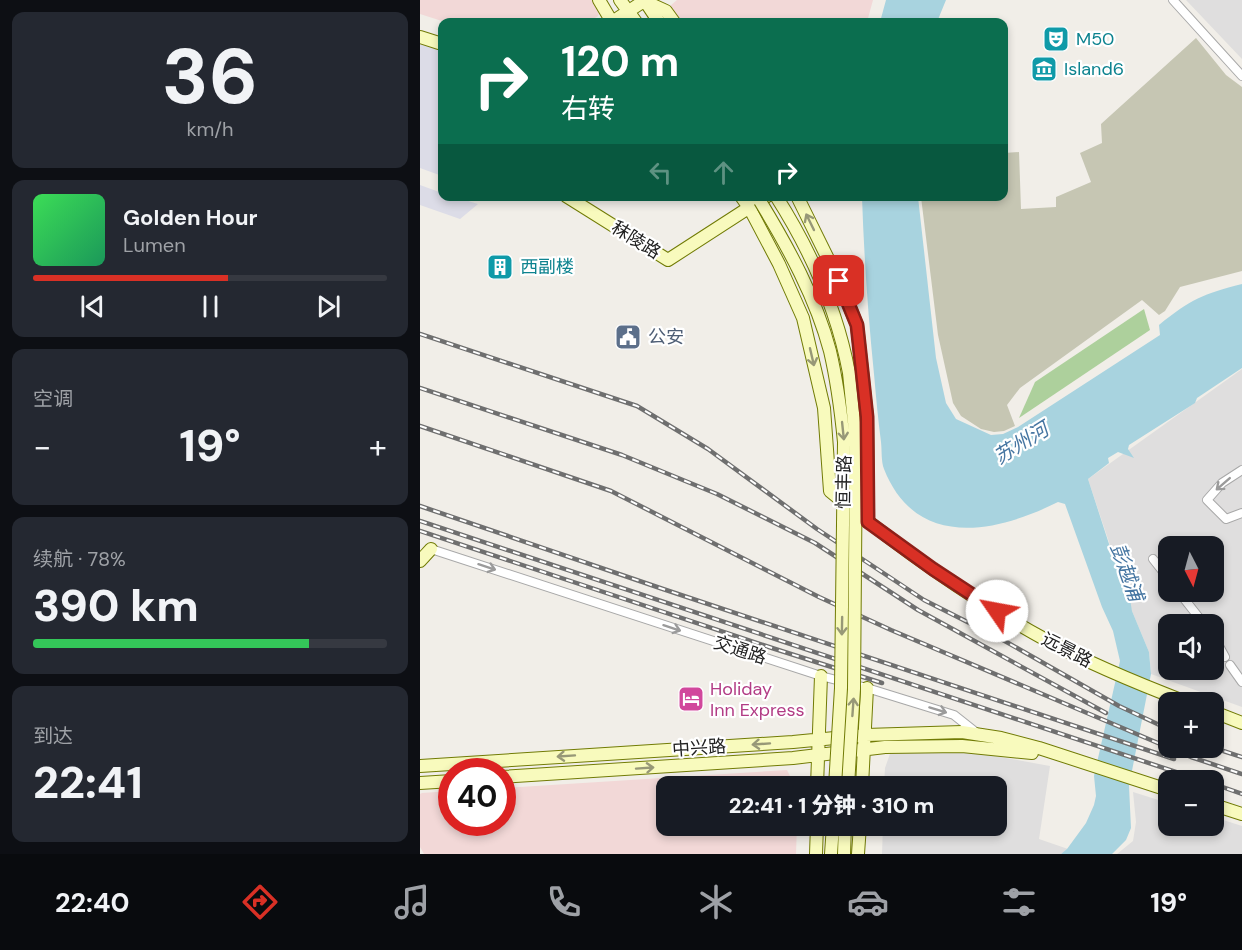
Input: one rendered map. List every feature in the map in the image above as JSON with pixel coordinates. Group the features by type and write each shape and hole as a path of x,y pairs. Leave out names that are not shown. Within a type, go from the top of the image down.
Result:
{"main road":[{"path":"599,0 610,18"},
{"path":"620,0 627,17 645,0"},
{"path":"645,0 656,18"},
{"path":"645,0 666,11 671,18"},
{"path":"420,37 438,43"},
{"name":"秣陵路","path":"574,201 668,260 760,201"},
{"name":"远景路","path":"744,201 783,273 803,318 824,408 830,491 933,569 1013,621 1056,646 1158,692"},
{"name":"恒丰路","path":"760,201 815,307 830,351 841,408 844,442 841,688 836,776"},
{"name":"恒丰路","path":"779,201 797,232 830,301 845,350 852,398 856,442 854,689 849,776"},
{"path":"799,201 839,281 857,325 867,417 868,522"},
{"path":"420,561 432,549"},
{"path":"817,776 821,676"},
{"path":"863,776 867,688"},
{"path":"1224,716 1242,723"},
{"name":"中兴路","path":"420,766 866,735 950,732 979,740"},
{"name":"中兴路","path":"516,776 949,745 979,740"},
{"name":"交通路","path":"979,740 1039,748 1045,752 1158,787"},
{"path":"420,783 438,782"},
{"path":"1224,808 1242,814"},
{"path":"816,854 817,836"},
{"path":"831,854 832,836"},
{"path":"843,854 844,836"},
{"path":"858,854 859,836"}],"street":[{"path":"1173,0 1242,76"},
{"path":"1242,470 1222,483 1207,500 1226,519 1242,513"},
{"name":"交通路","path":"432,549 821,676 954,715 979,740"},
{"path":"1154,559 1158,564"},
{"path":"1187,602 1196,614"},
{"path":"1224,654 1242,682"}],"shaded area":[{"path":"420,0 594,0 600,8 595,18 438,20 420,14"},
{"path":"677,0 873,0 868,18 679,18 670,6"},
{"path":"1186,0 1242,0 1242,59"},
{"path":"420,37 438,43 438,175 420,168"},
{"path":"1196,38 1226,75 1242,87 1242,271 1180,287 1165,311 1159,315 1142,300 1020,388 1007,405 1015,426 994,432 981,429 961,416 953,403 938,335 921,201 1008,201 1008,153 1019,152 1021,209 1056,207 1056,197 1091,182 1080,153 1102,143 1101,124"},
{"path":"420,185 438,192 438,201 468,201 478,204 460,219 420,205"},
{"path":"1242,369 1242,707 1224,700 1224,692 1201,692 1168,680 1224,680 1224,614 1158,614 1158,677 1151,674 1149,652 1132,611 1088,479"},
{"path":"934,748 978,753 1050,766 1039,839 1068,849 1061,854 882,854 883,836 1007,836 1007,776 885,776 891,751"},
{"path":"787,770 790,776 692,776"},
{"path":"656,778 656,836 797,836 796,854 424,854 420,847 420,794 438,792 438,836 516,836 516,787"},
{"path":"1133,792 1158,800 1158,836 1224,836 1224,820 1242,826 1242,854 1117,854 1133,841 1136,822"}],"green space":[{"path":"1144,309 1150,330 1019,418 1035,382"}],"water":[{"path":"886,0 946,0 939,18 881,18"},
{"name":"苏州河","path":"862,201 918,201 936,358 946,403 956,419 991,435 1003,434 1018,427 1160,335 1159,325 1189,303 1217,291 1242,284 1242,368 1197,398 1195,403 1129,445 1128,449 1134,458 1118,452 1108,458 1109,463 1088,479 1130,599 1132,611 1149,652 1151,674 1129,786 1131,828 1126,840 1112,854 1061,854 1086,823 1094,805 1096,796 1094,776 1120,661 1113,631 1102,607 1065,504 1058,502 1034,513 984,527 960,528 937,523 916,513 898,495 884,469 882,459"}],"railway":[{"path":"420,334 637,406 708,449 817,529 924,600 1003,640 1119,706 1158,724"},
{"path":"420,388 622,455 717,494 815,543 918,610 1106,713"},
{"path":"420,426 611,491 819,597 891,630 1191,757 1242,774"},
{"path":"420,506 1174,759"},
{"path":"420,521 1170,770"},
{"path":"420,531 882,683"},
{"path":"1224,751 1242,757"},
{"path":"1224,788 1242,794"}],"place":[{"name":"M50","path":"1056,39"},
{"name":"Island6","path":"1044,69"},
{"name":"西副楼","path":"500,267"},
{"name":"公安","path":"628,337"},
{"name":"Holiday Inn Express","path":"691,699"}],"route":[{"path":"839,281 857,325 867,417 868,522 997,611"}],"water label":[{"name":"彭越浦","path":"1127,572"}]}
